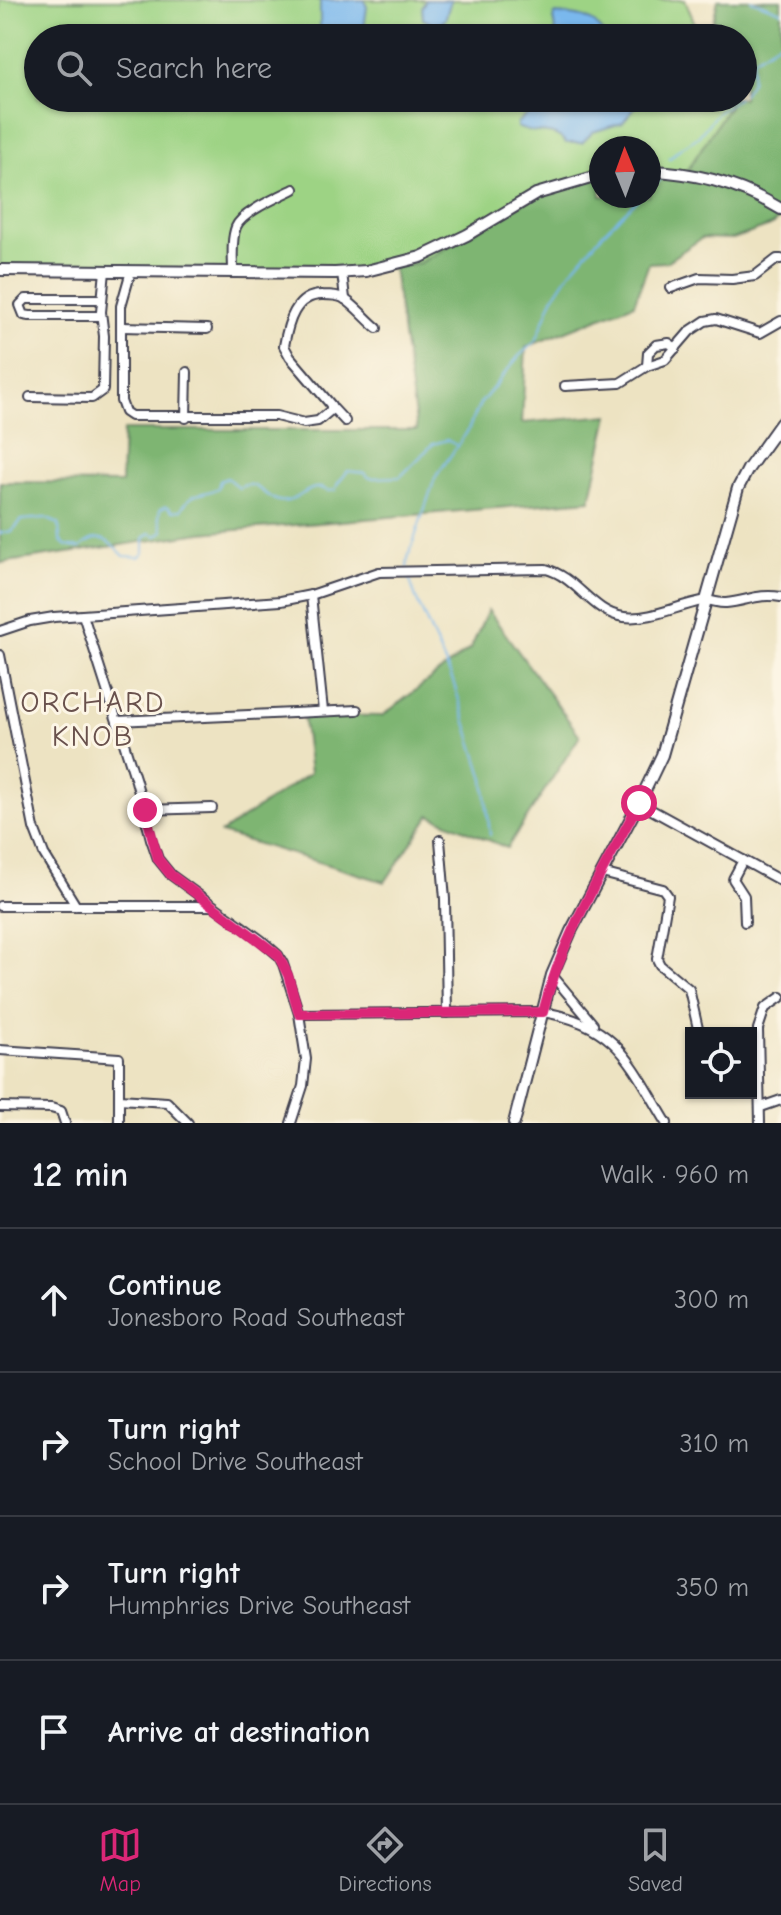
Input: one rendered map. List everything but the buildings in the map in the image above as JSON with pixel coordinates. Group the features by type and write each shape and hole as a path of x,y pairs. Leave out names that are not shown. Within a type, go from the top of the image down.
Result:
{"main road":[{"path":"661,172 708,178 736,187 781,209"},
{"path":"0,270 105,271 129,276 366,271 421,257 467,235 536,194 589,177"},
{"path":"514,1123 552,975 571,931 639,803 669,735 738,488 781,423"}],"street":[{"path":"233,272 237,224 245,215 288,189"},
{"path":"671,288 699,278 755,276 781,259"},
{"path":"30,397 92,398 103,390 105,363 101,316 105,271"},
{"path":"342,272 345,299"},
{"path":"129,276 121,306 121,401 125,412 131,416 276,416 304,423 318,421 331,410 331,405"},
{"path":"334,295 342,285"},
{"path":"345,421 290,357 284,346 290,321 298,306 316,294 334,295 345,299 377,328"},
{"path":"101,316 30,316 24,315 20,305 26,299 102,299"},
{"path":"565,386 620,383 647,366 665,360 690,331 705,321 716,319 760,333 781,321"},
{"path":"121,327 207,329"},
{"path":"647,366 648,353 656,345 669,343 676,348"},
{"path":"186,418 187,372"},
{"path":"0,631 30,621 245,605 311,595 379,572 546,569 562,575 604,611 624,617 647,617 707,600 723,604 764,594 781,597"},
{"path":"311,595 323,711"},
{"path":"83,615 158,859 171,875 278,955 288,975 304,1038 306,1072 291,1123"},
{"path":"0,655 34,828 44,854 76,906"},
{"path":"117,721 357,710"},
{"path":"639,803 781,881"},
{"path":"145,810 212,808"},
{"path":"440,840 447,1013"},
{"path":"743,860 733,879 744,896 745,922"},
{"path":"602,873 663,889 668,896 657,959 689,989 698,1027"},
{"path":"0,906 213,906"},
{"path":"552,975 596,1028 630,1062 667,1123"},
{"path":"760,1123 758,1029 765,1008 781,997"},
{"path":"299,1014 543,1012 569,1017 596,1028"},
{"path":"0,1050 116,1056 121,1061 119,1123"},
{"path":"119,1099 167,1102 188,1123"},
{"path":"761,1107 781,1100"},
{"path":"0,1107 51,1108 61,1111 65,1123"}],"green space":[{"path":"0,0 685,0 695,24 24,24 24,112 725,112 683,177 661,174 661,136 589,136 589,182 458,242 420,263 353,274 0,267"},
{"path":"718,0 781,0 781,218 770,226 733,239 702,238 666,262 649,263 634,304 526,347 522,423 609,415 590,500 201,533 0,563 0,482 121,483 123,430 417,430 393,268 420,263 533,197 589,180 589,208 661,208 661,174 683,177 725,112 757,112 757,24 712,24"},
{"path":"488,610 580,736 507,848 430,815 385,882 221,833 310,773 303,715 382,716 471,648"}],"water":[{"path":"320,0 364,0 367,7 365,24 320,24"},
{"path":"426,0 451,0 445,20 436,24 423,19 422,7"},
{"path":"555,14 576,16 595,24 554,24"},
{"path":"528,112 631,112 622,123 593,132 582,143 566,143 549,133 524,130 517,127 517,123"}],"waterway":[{"path":"751,0 781,11"},
{"path":"757,56 781,41"},
{"path":"669,159 698,137 718,112"},
{"path":"407,568 435,478 467,432 480,404 519,356 536,341 553,298 570,272 629,208"},
{"path":"0,533 12,531 22,520 45,518 59,524 60,540 65,546 80,548 98,539 109,542 124,556 139,557 144,553 144,538 150,533 157,536 163,531 160,509 167,506 173,511 181,510 190,499 218,488 220,481 227,478 239,488 255,486 273,499 286,501 315,488 335,490 348,471 364,473 370,478 400,477 433,444 447,440 456,445"},
{"path":"408,574 453,681 484,779 490,835"}],"district":[{"name":"ORCHARD KNOB","path":"93,719"}],"route":[{"path":"145,810 151,839 164,868 278,955 288,975 299,1014 543,1012 552,975 571,931 639,803"}]}
